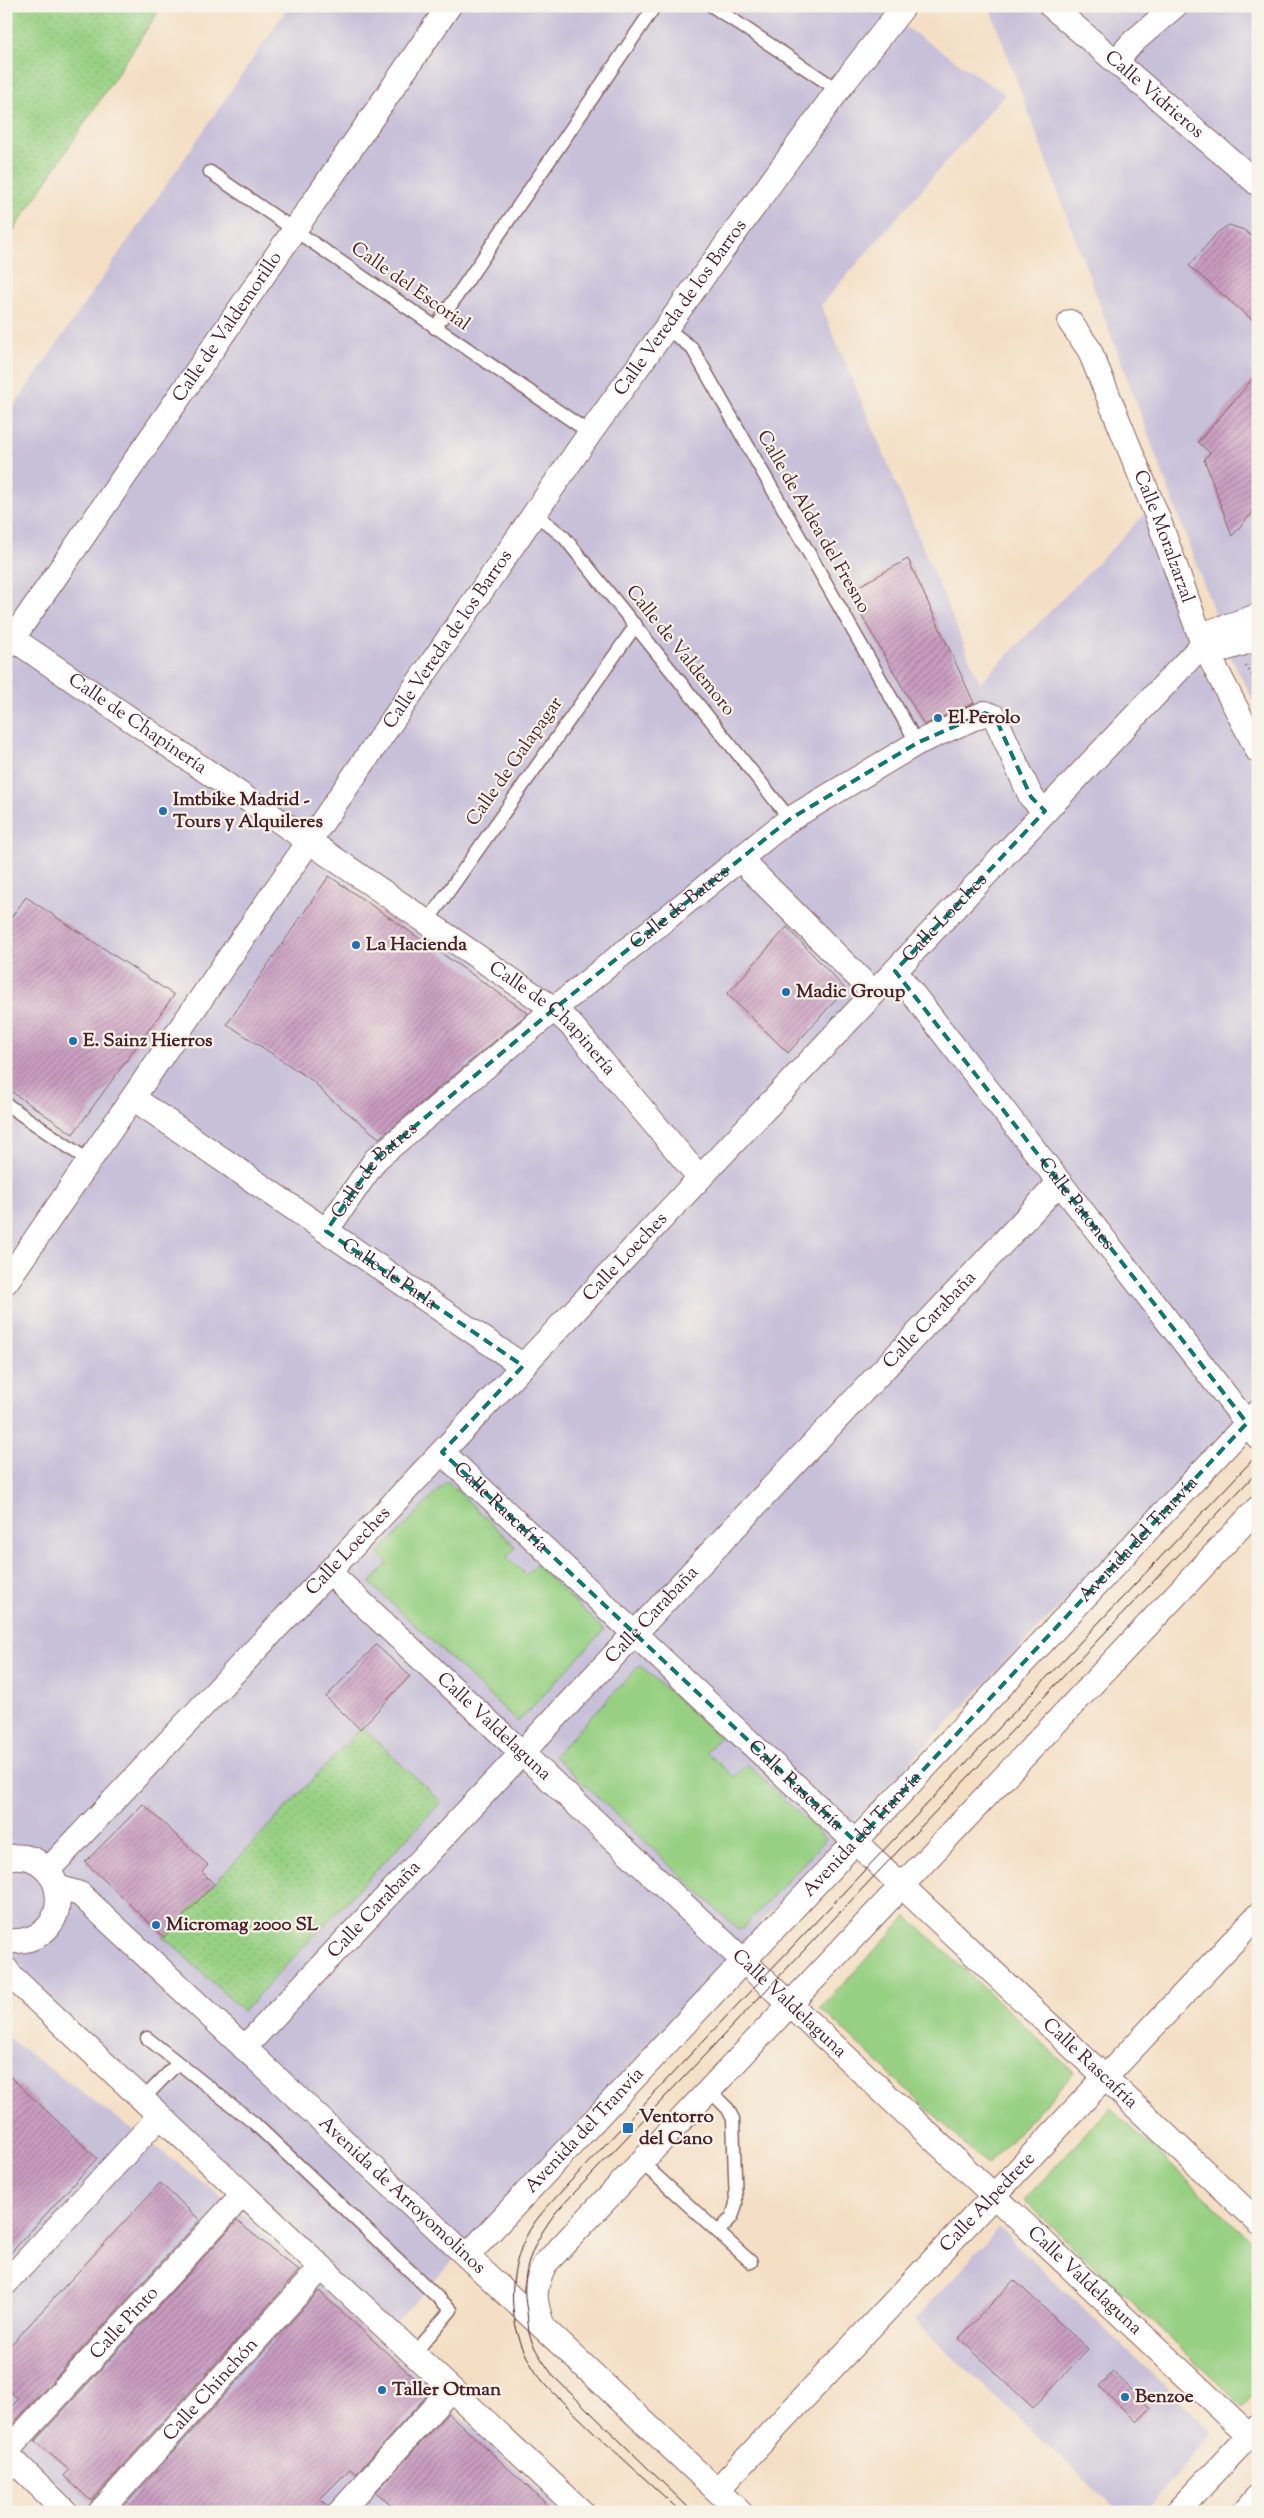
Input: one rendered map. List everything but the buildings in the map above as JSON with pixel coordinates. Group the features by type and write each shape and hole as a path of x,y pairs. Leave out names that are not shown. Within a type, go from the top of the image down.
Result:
{"highway":[{"path":"1247,2512 1258,2499"}],"street":[{"name":"Calle de Valdemorillo","path":"8,640 449,6"},
{"name":"Calle Vereda de los Barros","path":"6,1282 590,433 838,90 904,6"},
{"name":"Calle Vidrieros","path":"1051,6 1258,184"},
{"path":"1116,61 1133,42 1175,6"},
{"name":"Calle Moralzarzal","path":"1070,322 1089,349 1159,521 1204,644 1258,751"},
{"path":"1204,644 1257,624"},
{"name":"Calle de Chapinería","path":"8,640 309,841 554,1009 573,1027 700,1178"},
{"name":"Calle Loeches","path":"53,1879 329,1572 1204,644"},
{"name":"Calle de Batres","path":"326,1231 376,1159 554,1009 790,819 917,743 985,713 995,717 1031,797 1045,812"},
{"path":"740,858 874,994"},
{"name":"Calle Patones","path":"895,971 1059,1183 1254,1424"},
{"name":"Calle de Parla","path":"132,1098 523,1366"},
{"name":"Calle Carabaña","path":"244,2048 1059,1183"},
{"name":"Avenida del Tranvía","path":"467,2256 856,1842 1254,1424"},
{"name":"Calle Rascafría","path":"442,1452 1258,2222"},
{"path":"543,2327 534,2302 536,2282 545,2264 1258,1508"},
{"name":"Calle Valdelaguna","path":"329,1572 994,2196 1253,2431"},
{"name":"Avenida de Arroyomolinos","path":"6,1858 23,1857 37,1862 53,1879 80,1894 740,2512"},
{"path":"6,1941 19,1942 43,1933 57,1912 59,1900 53,1879"},
{"name":"Calle Alpedrete","path":"717,2490 1258,1915"},
{"path":"6,1969 17,1982 142,2100 582,2512"},
{"path":"6,2283 160,2116"},
{"name":"Calle Pinto","path":"6,2452 243,2194"},
{"name":"Calle Chinchón","path":"100,2512 322,2267"},
{"path":"340,2512 451,2389"},
{"path":"1177,2512 1253,2431"},
{"path":"6,2452 66,2512"}],"lane":[{"path":"435,328 655,6"},
{"path":"712,6 838,90"},
{"name":"Calle del Escorial","path":"210,172 590,433"},
{"name":"Calle de Aldea del Fresno","path":"666,328 692,348 917,743"},
{"name":"Calle de Valdemoro","path":"534,513 564,537 790,819"},
{"name":"Calle de Galapagar","path":"427,922 636,625"},
{"path":"6,1104 89,1161"},
{"path":"147,2038 177,2064 254,2123 451,2310 414,2354"},
{"path":"142,2100 177,2064"},
{"path":"709,2090 728,2109 733,2120 736,2204 732,2217 718,2232"},
{"path":"641,2162 751,2262"}],"highlighted area":[{"path":"985,713 995,717 1031,797 1045,811 895,971 1247,1423 856,1842 442,1452 523,1366 326,1231 376,1159 554,1009 790,819 917,743"}],"shaded area":[{"path":"289,6 874,6 1005,94 821,305 980,683 1146,513 1197,660 1258,775 1258,1400 852,1823 384,2336 6,1979 6,418"},
{"path":"989,6 1258,6 1258,709 1231,658"},
{"path":"6,2036 231,2203 563,2512 90,2512 6,2436"},
{"path":"999,2228 1213,2432 1145,2512 1119,2512 914,2321"}],"green space":[{"path":"6,6 162,6 6,242"},
{"path":"447,1481 516,1547 507,1557 526,1575 536,1565 604,1630 518,1722 370,1583 388,1563 378,1554"},
{"path":"640,1665 719,1738 706,1752 734,1777 747,1764 826,1839 740,1931 554,1756"},
{"path":"362,1727 441,1802 243,2011 164,1937"},
{"path":"907,1916 1074,2073 987,2165 820,2008"},
{"path":"1110,2108 1258,2247 1258,2389 1242,2406 1024,2200"}],"tram line":[{"path":"681,2512 549,2388 532,2366 518,2333 512,2298 516,2264 529,2231 568,2184 1258,1454"},
{"path":"693,2512 554,2377 536,2351 529,2333 525,2283 530,2258 541,2235 556,2212 1258,1471"}],"place":[{"name":"El Perolo","path":"938,718"},
{"name":"Imtbike Madrid - Tours y Alquileres","path":"163,811"},
{"name":"La Hacienda","path":"356,945"},
{"name":"Madic Group","path":"786,992"},
{"name":"E. Sainz Hierros","path":"73,1041"},
{"name":"Micromag 2000 SL","path":"156,1925"},
{"name":"Ventorro del Cano","path":"628,2128"},
{"name":"Taller Otman","path":"382,2390"},
{"name":"Benzoe","path":"1125,2397"}]}
